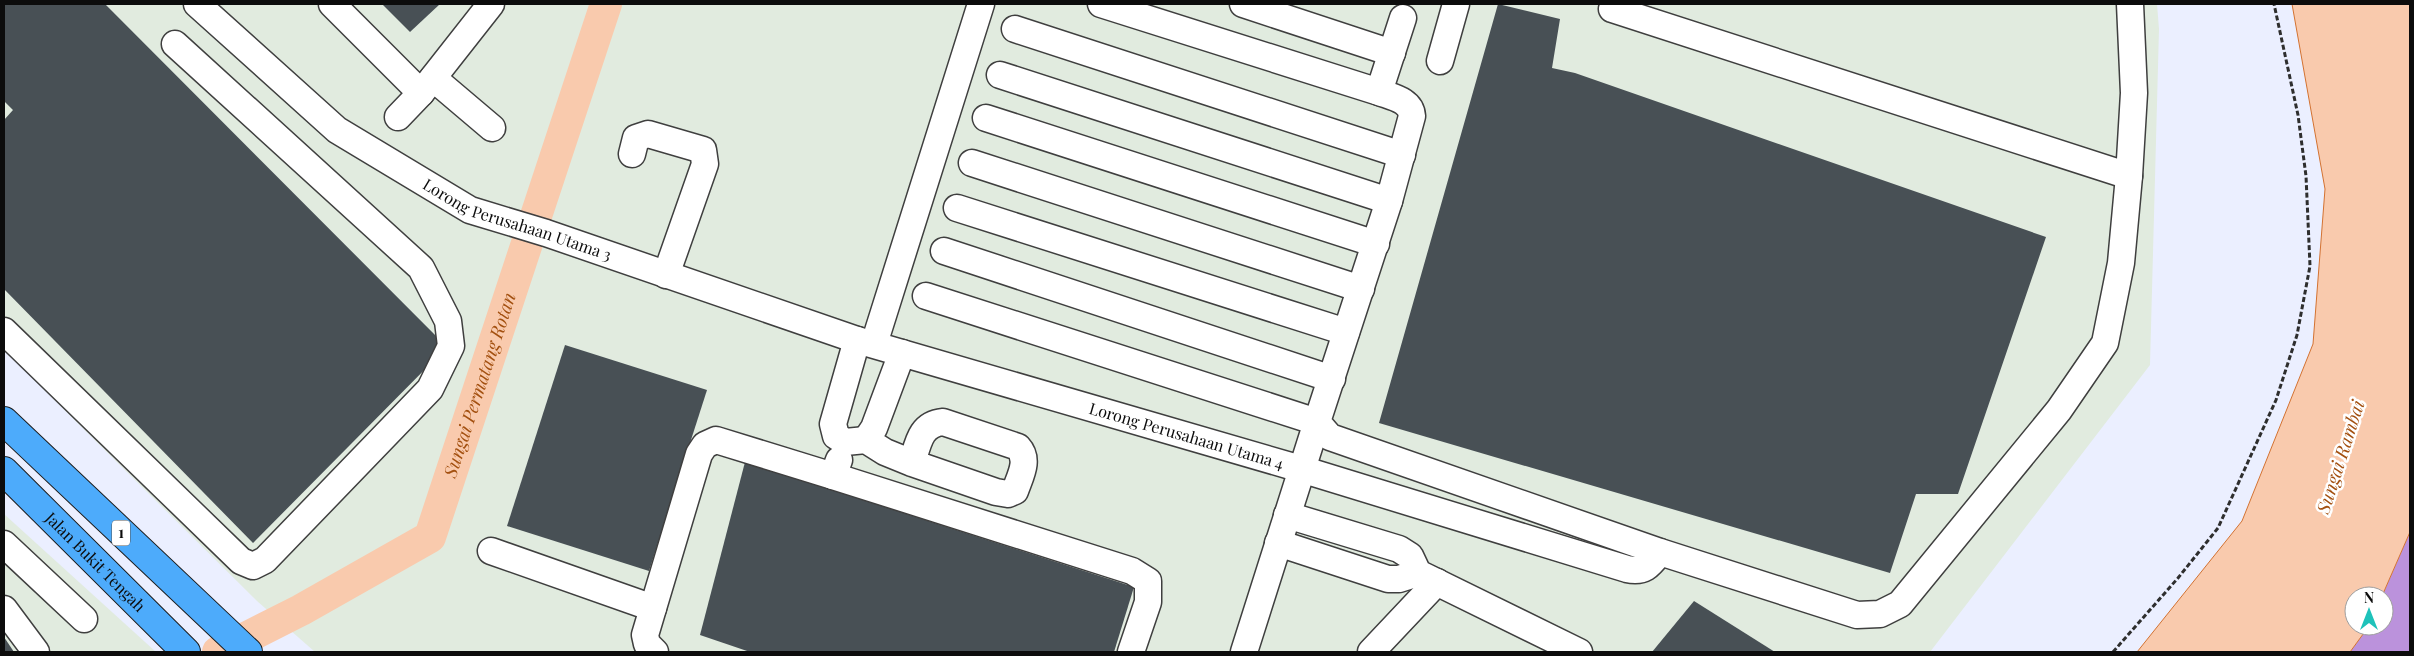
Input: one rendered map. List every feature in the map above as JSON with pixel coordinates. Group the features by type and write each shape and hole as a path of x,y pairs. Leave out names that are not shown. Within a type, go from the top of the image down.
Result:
{"highway":[{"path":"4,415 23,440"},
{"name":"1","path":"4,420 248,652"},
{"name":"Jalan Bukit Tengah","path":"4,471 186,652"}],"street":[{"name":"Lorong Perusahaan Utama 3","path":"197,4 337,130 470,210 546,233 880,346"},
{"path":"332,4 427,86 492,128"},
{"path":"398,118 427,86 491,4"},
{"path":"833,476 856,441 874,428 880,346 981,4"},
{"path":"1101,4 1379,92 1408,104 1412,109 1402,155 1376,244 1302,469 1632,570 1638,571 1648,568 1660,552"},
{"path":"1243,4 1392,53"},
{"path":"1440,61 1456,4"},
{"path":"1614,4 1612,9 2129,176"},
{"path":"926,296 1317,422 1330,437 1660,552 1856,615 1880,614 1900,604 2059,410 2105,343 2121,263 2129,176 2134,93 2130,4"},
{"path":"1379,92 1403,18"},
{"path":"1015,28 1402,155"},
{"path":"4,331 241,561 253,566 265,560 430,389 451,346 448,321 421,268 175,44"},
{"path":"1000,75 1389,201"},
{"path":"986,118 1376,244"},
{"path":"632,154 636,138 648,134 703,150 705,164 666,275"},
{"path":"972,163 1361,289"},
{"path":"958,208 1346,332"},
{"path":"944,251 1332,379"},
{"path":"880,346 833,424 836,436 856,441 912,463"},
{"name":"Lorong Perusahaan Utama 4","path":"880,346 1302,469 1244,652"},
{"path":"655,652 647,644 645,634 699,454 705,445 716,440 1132,571 1148,581 1148,602 1131,652"},
{"path":"1287,515 1399,549 1410,556 1428,577 1579,652"},
{"path":"1278,543 1388,579 1428,577"},
{"path":"4,544 84,619"},
{"path":"491,551 653,608"},
{"path":"1371,652 1428,577"},
{"path":"4,609 36,652"}],"path":[{"path":"2113,652 2178,578 2218,528 2276,400 2297,335 2310,266 2306,176 2298,115 2274,4"}],"shaded area":[{"path":"4,4 2157,4 2159,29 2150,365 1930,652 315,652 257,601 4,350"},
{"path":"4,514 156,652 4,652"},
{"path":"2410,532 2410,652 2350,652 2362,636 2394,636 2394,586 2386,586"}],"water":[{"name":"Sungai Rambai","path":"2292,4 2410,4 2410,532 2386,586 2344,586 2344,636 2362,636 2350,652 2137,652 2242,521 2313,344 2325,189"}],"building":[{"path":"4,4 105,4 447,347 253,543 4,289 4,120 13,110 4,101"},
{"path":"382,4 440,4 410,32"},
{"path":"1498,4 1560,19 1552,68 1575,73 2046,237 1958,494 1916,494 1890,573 1379,423"},
{"path":"565,345 707,390 649,571 507,526"},
{"path":"745,462 1134,587 1114,652 750,652 700,635"},
{"path":"1694,601 1775,652 1652,652"},
{"path":"4,637 14,652 4,652"}],"waterway":[{"name":"Sungai Permatang Rotan","path":"218,652 301,610 430,537 606,4"}]}
